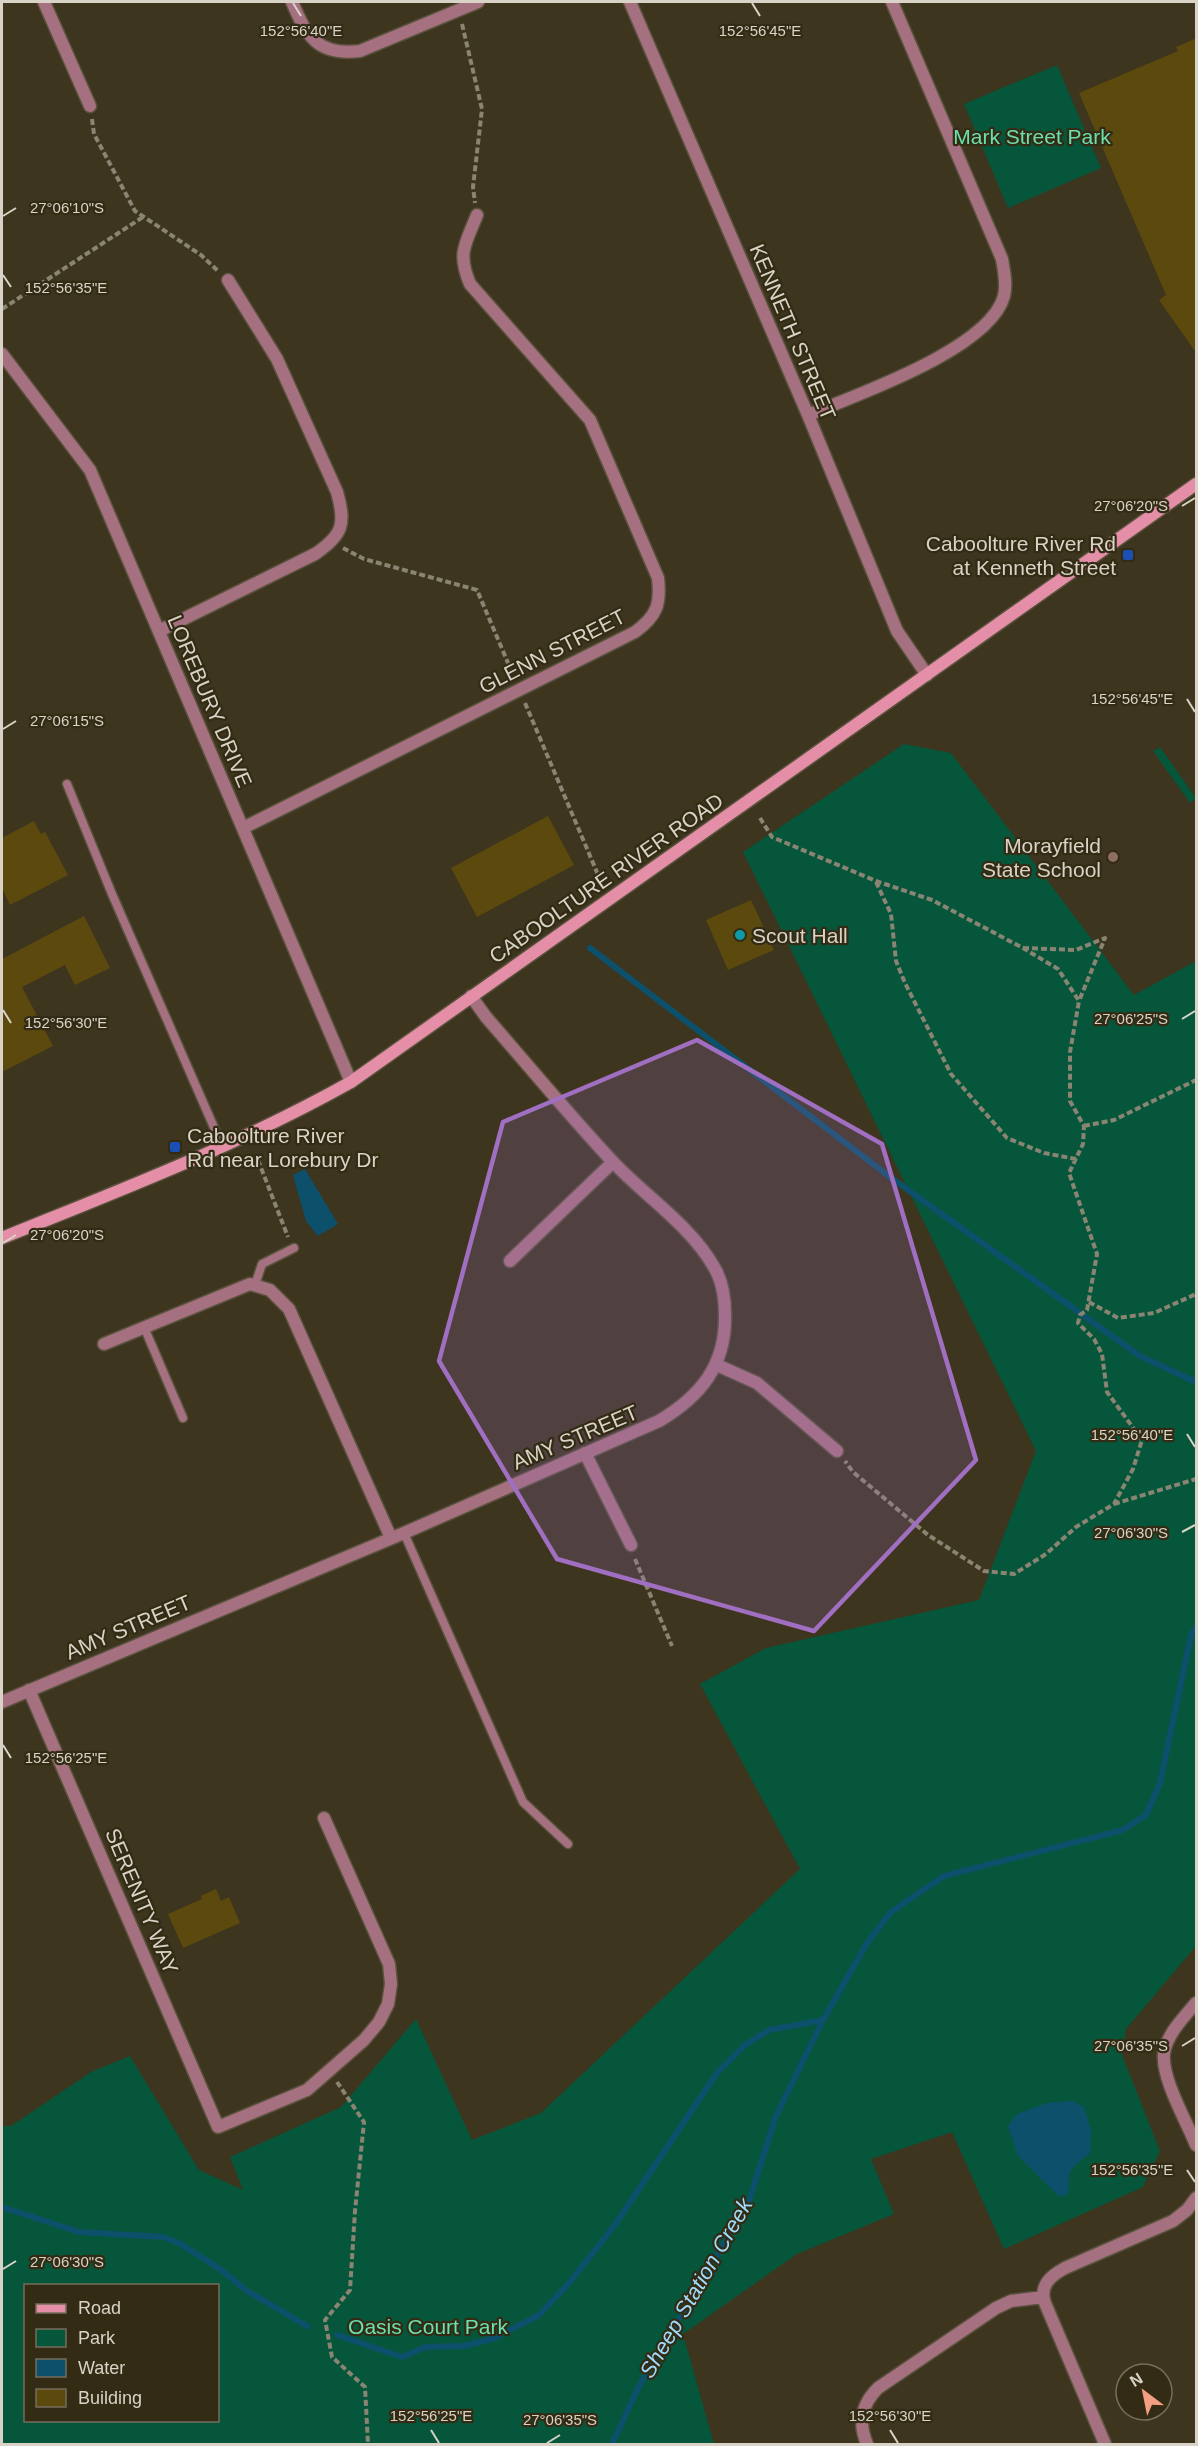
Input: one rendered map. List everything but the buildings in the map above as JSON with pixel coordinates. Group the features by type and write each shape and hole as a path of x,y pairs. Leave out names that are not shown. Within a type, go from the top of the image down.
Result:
{"main road":[{"name":"CABOOLTURE RIVER ROAD","path":"2,1238 223,1148 294,1114 351,1082 1197,484"}],"street":[{"path":"44,2 90,106"},
{"path":"292,2 303,27 315,41 330,51 345,53 360,51 478,2"},
{"name":"KENNETH STREET","path":"630,2 808,416 897,631 927,675"},
{"path":"808,416 936,360 991,319 1004,297 1006,277 1002,259 892,2"},
{"name":"GLENN STREET","path":"243,828 636,632 650,621 657,609 660,593 658,578 590,420 470,284 462,265 464,247 477,215"},
{"path":"159,631 315,554 332,543 341,527 343,512 338,492 277,359 228,280"},
{"name":"LOREBURY DRIVE","path":"2,354 90,470 351,1082"},
{"name":"AMY STREET","path":"2,1701 404,1533 659,1421 693,1397 717,1365 724,1347 725,1294 714,1267 692,1239 613,1162 486,1017 471,996"},
{"path":"510,1261 613,1162"},
{"path":"104,1344 250,1284 270,1290 289,1309 391,1538"},
{"path":"717,1365 757,1383 837,1451"},
{"path":"585,1453 631,1545"},
{"name":"SERENITY WAY","path":"29,1690 218,2127 307,2090 330,2071"},
{"path":"324,1818 389,1964 391,1984 388,2004 379,2022 364,2040 330,2071"},
{"path":"1197,2003 1173,2033 1164,2054 1165,2068 1197,2145"},
{"path":"867,2445 861,2427 862,2415 867,2398 878,2388 996,2308 1043,2291 1055,2273 1173,2221 1195,2204"},
{"path":"1043,2291 1105,2445"}],"lane":[{"path":"67,784 112,894 223,1148"},
{"path":"255,1285 262,1264 294,1248"},
{"path":"144,1327 183,1418"},
{"path":"404,1533 523,1802 568,1844"}],"path":[{"path":"459,10 482,109 473,187 477,215"},
{"path":"90,106 94,134 135,211 201,255 228,280"},
{"path":"2,309 143,217"},
{"path":"332,543 364,559 477,590 599,877"},
{"path":"760,818 772,837 876,881 932,900 1023,948 1058,969 1079,1001"},
{"path":"876,881 891,914 896,961 951,1074 1007,1138 1044,1154 1076,1159"},
{"path":"1023,948 1076,950 1105,938 1079,1001 1070,1052 1070,1101 1084,1126 1083,1144 1069,1173 1097,1254 1087,1310 1080,1315 1078,1323 1094,1339 1102,1354 1107,1392 1142,1440 1133,1469 1114,1504"},
{"path":"1084,1126 1114,1120 1197,1080"},
{"path":"258,1160 289,1237 282,1245 284,1253"},
{"path":"1089,1302 1118,1318 1154,1313 1197,1294"},
{"path":"837,1451 853,1472 928,1535 984,1571 1014,1574 1046,1554 1076,1527 1114,1504 1197,1479"},
{"path":"631,1545 636,1563 672,1646"},
{"path":"330,2071 364,2122 350,2290 324,2320 332,2357 365,2387 368,2445"}],"highlighted area":[{"path":"697,1040 882,1144 976,1460 814,1631 557,1559 439,1361 503,1122"}],"green space":[{"name":"Mark Street Park","path":"1057,65 1101,168 1008,208 964,104"},
{"name":"Oasis Court Park","path":"904,744 951,753 1134,995 1196,961 1196,1946 1126,2029 1122,2055 1160,2151 1143,2187 1004,2249 952,2132 871,2159 894,2214 797,2254 683,2334 714,2444 2,2444 2,2126 11,2126 91,2072 130,2056 199,2170 243,2190 230,2157 341,2107 416,2019 472,2140 541,2113 800,1869 700,1684 766,1648 979,1600 1036,1451 743,852"},
{"path":"1160,747 1196,798 1190,803 1153,751"}],"water":[{"path":"305,1169 338,1224 318,1236 306,1221 293,1175"},
{"path":"1073,2101 1084,2107 1091,2130 1090,2153 1070,2172 1067,2195 1059,2196 1018,2156 1008,2126 1017,2114 1047,2103"}],"waterway":[{"path":"590,948 890,1177 1140,1356 1196,1382"},
{"name":"Sheep Station Creek","path":"612,2444 639,2386 749,2201 776,2116 823,2020 867,1943 891,1912 944,1876 1123,1830 1146,1815 1160,1783 1191,1635 1196,1627"},
{"path":"337,2335 402,2357 426,2347 464,2346 495,2338 539,2315 570,2282 614,2226 717,2073 745,2045 769,2030 823,2020"},
{"path":"2,2207 79,2232 163,2237 179,2243 220,2269 247,2291 307,2326"}],"place":[{"name":"Caboolture River Rd at Kenneth Street","path":"1128,555"},
{"name":"Morayfield State School","path":"1113,857"},
{"name":"Scout Hall","path":"740,935"},
{"name":"Caboolture River Rd near Lorebury Dr","path":"175,1147"}]}
